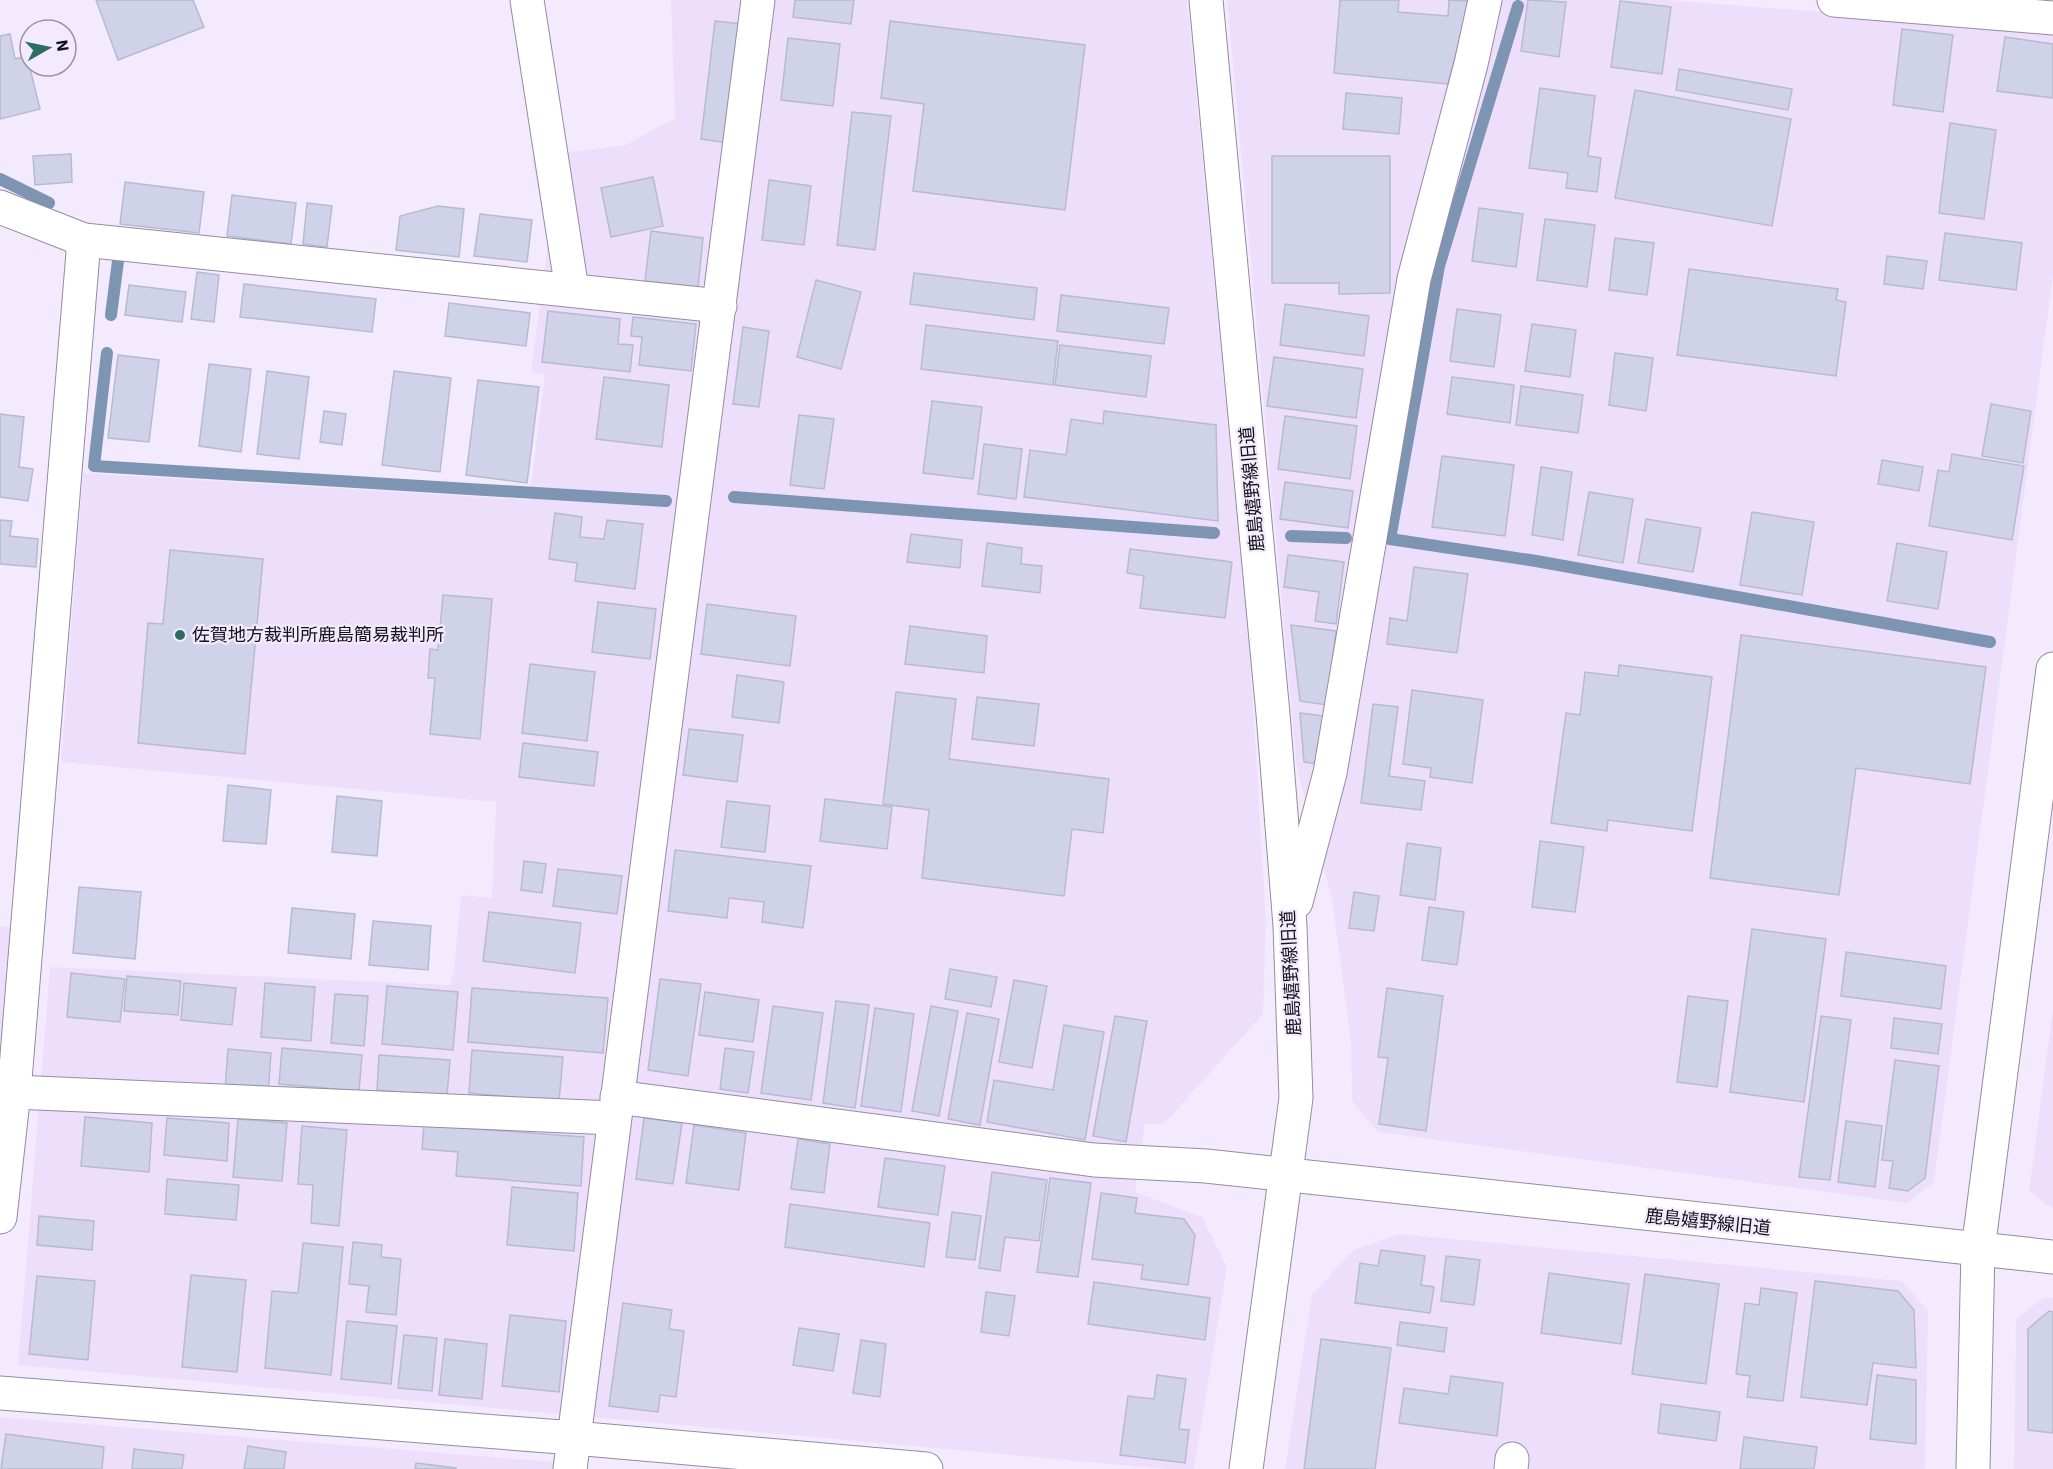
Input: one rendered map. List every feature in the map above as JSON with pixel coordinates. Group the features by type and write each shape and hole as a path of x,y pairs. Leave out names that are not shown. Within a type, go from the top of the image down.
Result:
{"street":[{"path":"527,0 572,290"},
{"path":"572,1453 758,0"},
{"name":"鹿島嬉野線旧道","path":"1206,0 1290,926 1296,1098 1284,1176 2053,1257"},
{"path":"1290,926 1330,774 1414,279 1471,64 1485,0"},
{"path":"1834,0 2053,18"},
{"path":"0,207 84,240 720,306"},
{"path":"0,1217 14,1092 84,240"},
{"path":"1973,1469 1978,1250 2053,669"},
{"path":"14,1092 616,1108 1094,1160 1206,1166 1284,1176 1246,1469"},
{"path":"0,1393 572,1453 926,1469"}],"shaded area":[{"path":"671,0 1187,0 1249,637 1266,920 1263,1014 1164,1124 1145,1124 1135,1192 1202,1217 1227,1267 1194,1469 1166,1469 18,1365 50,967 450,985 454,971 461,895 492,898 496,802 61,762 83,473 529,500 545,375 531,372 548,243 532,157 626,145 675,118"},
{"path":"1227,0 1668,0 2053,30 2053,275 1934,1182 1908,1203 1378,1132 1352,1101 1351,1042 1332,899 1297,769"},
{"path":"0,926 14,927 0,1072"},
{"path":"2053,1008 2053,1209 2029,1191"},
{"path":"1399,1234 1902,1281 1928,1311 1925,1469 1285,1469 1312,1295 1353,1250"},
{"path":"2044,1297 2053,1298 2053,1469 2014,1469 2016,1319"},
{"path":"0,1417 554,1462 553,1469 0,1469"}],"building":[{"path":"96,0 193,0 204,27 118,60"},
{"path":"795,0 854,0 851,24 793,17"},
{"path":"1340,0 1399,0 1398,12 1448,16 1449,0 1470,1 1448,84 1334,73"},
{"path":"1528,0 1566,2 1559,57 1521,51"},
{"path":"1620,1 1671,7 1662,74 1611,67"},
{"path":"715,21 742,24 728,143 701,139"},
{"path":"890,21 1085,45 1065,210 913,191 924,104 881,98"},
{"path":"1902,29 1953,35 1943,112 1893,105"},
{"path":"10,34 15,59 18,58 18,78 32,78 40,109 0,119 0,36"},
{"path":"2005,37 2053,44 2053,98 1997,91"},
{"path":"788,38 840,44 833,106 781,100"},
{"path":"1679,69 1792,89 1788,110 1676,90"},
{"path":"1540,88 1595,96 1588,156 1601,158 1597,192 1566,188 1568,173 1529,168"},
{"path":"1635,90 1791,119 1772,226 1615,198"},
{"path":"1346,93 1402,98 1399,134 1343,129"},
{"path":"852,112 891,116 875,250 837,245"},
{"path":"1950,123 1996,130 1984,219 1939,213"},
{"path":"71,154 72,182 35,185 33,156"},
{"path":"1272,156 1390,156 1390,293 1339,294 1339,283 1272,283"},
{"path":"653,177 663,226 611,237 601,188"},
{"path":"769,180 811,186 804,245 762,240"},
{"path":"125,182 204,192 199,233 120,224"},
{"path":"232,195 296,203 291,244 227,236"},
{"path":"307,203 332,206 327,247 303,244"},
{"path":"438,206 464,209 459,257 396,250 400,216"},
{"path":"1479,208 1523,214 1516,267 1472,261"},
{"path":"480,214 532,220 527,262 474,256"},
{"path":"1545,219 1595,225 1587,287 1537,280"},
{"path":"651,231 703,238 698,287 645,281"},
{"path":"1945,233 2022,243 2016,290 1939,280"},
{"path":"1615,238 1654,243 1647,295 1609,290"},
{"path":"1887,256 1927,261 1923,289 1884,284"},
{"path":"1689,269 1838,289 1836,300 1846,302 1836,376 1677,355"},
{"path":"197,272 219,275 214,322 191,319"},
{"path":"914,273 1037,288 1034,320 910,304"},
{"path":"816,280 861,292 841,369 797,357"},
{"path":"244,284 376,299 372,332 240,317"},
{"path":"129,285 186,292 182,322 125,315"},
{"path":"1061,295 1169,308 1164,344 1057,331"},
{"path":"449,303 530,313 526,346 445,336"},
{"path":"1285,304 1369,316 1364,356 1280,345"},
{"path":"1457,309 1501,315 1494,367 1450,361"},
{"path":"548,311 620,319 618,344 633,345 630,372 542,362"},
{"path":"633,317 696,324 691,371 639,365 642,337 631,336"},
{"path":"1532,324 1576,330 1570,377 1525,371"},
{"path":"926,325 1058,341 1053,385 921,369"},
{"path":"743,327 769,331 759,407 733,404"},
{"path":"1060,345 1151,356 1146,397 1055,385"},
{"path":"1615,353 1653,358 1646,411 1609,405"},
{"path":"118,355 159,360 149,442 108,438"},
{"path":"1274,357 1363,369 1356,418 1267,406"},
{"path":"209,364 251,369 241,452 199,446"},
{"path":"267,371 309,377 299,459 257,454"},
{"path":"394,371 451,378 440,472 382,465"},
{"path":"604,377 669,385 662,447 596,439"},
{"path":"1452,377 1514,385 1510,423 1447,414"},
{"path":"478,380 539,387 527,483 466,475"},
{"path":"1521,386 1583,395 1578,433 1516,425"},
{"path":"932,401 982,407 973,479 923,473"},
{"path":"1991,404 2031,411 2023,463 1982,456"},
{"path":"324,411 346,414 342,445 320,442"},
{"path":"1104,411 1216,425 1218,521 1024,497 1030,450 1066,455 1071,419 1103,424"},
{"path":"0,414 24,417 19,467 33,469 28,501 0,497"},
{"path":"799,415 834,419 824,489 790,485"},
{"path":"1285,416 1357,426 1350,479 1278,469"},
{"path":"984,444 1022,449 1016,499 978,494"},
{"path":"1952,454 2024,466 2012,540 1929,526 1938,470 1949,472"},
{"path":"1442,456 1514,465 1505,536 1432,527"},
{"path":"1882,460 1923,467 1919,491 1878,484"},
{"path":"1541,467 1572,472 1563,540 1532,535"},
{"path":"1285,482 1353,491 1348,528 1280,519"},
{"path":"1589,492 1633,499 1623,563 1578,555"},
{"path":"1752,512 1814,522 1802,595 1740,585"},
{"path":"555,513 582,517 580,537 604,539 607,520 643,524 635,589 575,581 577,563 549,559"},
{"path":"1646,519 1701,528 1693,572 1638,563"},
{"path":"0,520 12,521 10,536 38,539 36,567 0,564"},
{"path":"911,534 962,540 960,568 907,562"},
{"path":"987,543 1022,548 1021,564 1042,566 1040,593 982,586"},
{"path":"1897,543 1947,552 1938,609 1887,601"},
{"path":"1130,549 1232,562 1225,618 1140,608 1144,576 1127,573"},
{"path":"170,550 263,559 245,754 138,743 148,623 163,624"},
{"path":"1288,555 1344,562 1336,624 1315,621 1319,592 1284,587"},
{"path":"1414,567 1468,574 1457,653 1387,644 1390,618 1407,621"},
{"path":"443,595 492,599 480,739 430,734 435,678 428,678 430,649 438,650"},
{"path":"598,602 656,609 650,659 592,652"},
{"path":"707,604 796,616 790,666 701,654"},
{"path":"1291,625 1336,631 1327,705 1300,701"},
{"path":"910,626 987,636 984,673 905,664"},
{"path":"1741,635 1986,667 1970,784 1856,768 1839,895 1710,878"},
{"path":"530,664 595,672 587,741 522,733"},
{"path":"1619,665 1712,677 1692,831 1608,820 1607,831 1551,823 1566,713 1580,715 1585,672 1618,676"},
{"path":"737,675 784,682 779,723 732,717"},
{"path":"1412,690 1483,700 1472,783 1430,777 1431,768 1403,764"},
{"path":"896,692 956,699 949,759 1109,779 1103,833 1072,829 1064,896 922,878 929,810 883,804"},
{"path":"977,697 1039,704 1034,746 972,739"},
{"path":"1373,704 1398,707 1389,776 1425,781 1421,810 1361,803"},
{"path":"1300,713 1323,716 1317,764 1304,762"},
{"path":"689,729 743,735 737,782 683,775"},
{"path":"523,743 598,752 594,786 519,777"},
{"path":"228,785 271,790 266,844 223,841"},
{"path":"337,796 382,801 377,856 332,852"},
{"path":"825,799 892,807 887,849 820,841"},
{"path":"727,801 770,806 765,852 721,847"},
{"path":"1540,841 1584,847 1575,912 1532,907"},
{"path":"1407,843 1441,848 1435,900 1400,895"},
{"path":"675,850 811,866 803,928 762,922 764,902 729,898 727,918 668,911"},
{"path":"524,861 546,864 542,893 521,890"},
{"path":"558,869 622,876 617,914 553,906"},
{"path":"79,887 141,892 135,959 73,953"},
{"path":"1354,892 1379,896 1374,931 1349,928"},
{"path":"1429,907 1464,912 1457,965 1422,960"},
{"path":"292,908 355,914 351,959 288,953"},
{"path":"489,912 581,923 575,973 483,961"},
{"path":"373,921 431,926 428,970 369,965"},
{"path":"1752,929 1826,939 1804,1102 1730,1092"},
{"path":"1846,952 1946,966 1941,1009 1841,996"},
{"path":"950,969 997,977 991,1007 945,999"},
{"path":"71,973 125,979 120,1022 67,1017"},
{"path":"127,976 181,981 178,1015 124,1011"},
{"path":"660,979 701,984 688,1076 648,1070"},
{"path":"1014,980 1047,986 1032,1068 999,1062"},
{"path":"184,983 236,988 232,1025 181,1020"},
{"path":"265,983 315,987 311,1041 261,1037"},
{"path":"387,986 458,992 453,1050 382,1044"},
{"path":"472,988 608,998 603,1053 468,1042"},
{"path":"1387,988 1443,996 1426,1131 1379,1124 1388,1058 1378,1057"},
{"path":"705,992 759,1000 753,1042 699,1035"},
{"path":"335,994 368,996 364,1046 331,1043"},
{"path":"1688,996 1728,1001 1717,1087 1677,1082"},
{"path":"836,1001 869,1005 855,1108 823,1103"},
{"path":"773,1006 823,1013 811,1100 761,1093"},
{"path":"931,1006 958,1011 939,1116 912,1111"},
{"path":"875,1008 914,1014 901,1112 861,1106"},
{"path":"967,1013 999,1019 980,1125 948,1119"},
{"path":"1115,1016 1147,1021 1126,1142 1093,1136"},
{"path":"1821,1016 1851,1020 1830,1180 1799,1177"},
{"path":"1894,1018 1942,1024 1938,1054 1891,1048"},
{"path":"1064,1025 1104,1032 1085,1140 987,1122 994,1080 1053,1090"},
{"path":"282,1048 362,1055 359,1091 279,1084"},
{"path":"725,1048 754,1052 748,1093 720,1089"},
{"path":"228,1049 271,1053 268,1094 225,1090"},
{"path":"472,1050 563,1057 559,1101 469,1093"},
{"path":"379,1055 450,1060 447,1096 377,1090"},
{"path":"1895,1060 1939,1066 1925,1178 1908,1191 1889,1188 1893,1161 1882,1160"},
{"path":"85,1117 152,1123 149,1172 81,1166"},
{"path":"167,1118 229,1123 227,1161 164,1155"},
{"path":"644,1118 682,1123 673,1184 636,1179"},
{"path":"238,1119 287,1123 282,1181 233,1177"},
{"path":"1846,1121 1882,1126 1875,1187 1838,1182"},
{"path":"424,1125 584,1137 581,1186 456,1176 458,1152 422,1149"},
{"path":"694,1125 746,1133 739,1190 686,1183"},
{"path":"302,1126 347,1130 339,1226 311,1223 313,1185 298,1184"},
{"path":"798,1139 830,1144 824,1193 791,1189"},
{"path":"885,1158 945,1166 938,1215 878,1207"},
{"path":"992,1172 1047,1180 1039,1241 1005,1237 1000,1271 979,1268"},
{"path":"1050,1178 1091,1183 1078,1277 1037,1272"},
{"path":"167,1179 239,1185 236,1220 165,1214"},
{"path":"512,1187 578,1193 574,1251 507,1245"},
{"path":"1101,1193 1137,1198 1135,1213 1184,1219 1195,1235 1188,1285 1141,1279 1143,1265 1092,1259"},
{"path":"790,1204 930,1223 924,1267 785,1247"},
{"path":"952,1212 981,1216 975,1260 946,1257"},
{"path":"39,1216 94,1221 92,1250 37,1245"},
{"path":"353,1242 382,1245 381,1257 401,1259 396,1315 366,1312 369,1286 349,1284"},
{"path":"303,1243 343,1247 331,1375 265,1368 272,1291 298,1293"},
{"path":"1381,1250 1425,1256 1421,1285 1434,1287 1430,1313 1355,1303 1360,1263 1378,1266"},
{"path":"1446,1256 1480,1260 1474,1305 1441,1301"},
{"path":"1549,1273 1629,1284 1621,1344 1541,1333"},
{"path":"1645,1274 1719,1284 1706,1384 1632,1374"},
{"path":"191,1275 246,1280 237,1372 182,1367"},
{"path":"37,1276 95,1281 88,1360 29,1354"},
{"path":"1815,1281 1898,1291 1914,1310 1916,1368 1873,1363 1867,1405 1801,1397"},
{"path":"1094,1282 1210,1298 1205,1340 1088,1324"},
{"path":"1761,1288 1797,1293 1783,1401 1747,1397 1750,1376 1736,1374 1745,1303 1759,1305"},
{"path":"986,1292 1015,1296 1009,1336 981,1332"},
{"path":"623,1303 672,1310 669,1329 684,1331 676,1397 660,1395 658,1412 609,1406"},
{"path":"2049,1311 2053,1312 2053,1433 2028,1430 2028,1329"},
{"path":"510,1315 566,1321 559,1392 502,1386"},
{"path":"347,1321 397,1326 391,1384 341,1379"},
{"path":"1400,1322 1447,1328 1444,1352 1397,1345"},
{"path":"799,1328 839,1334 833,1371 793,1365"},
{"path":"404,1335 437,1338 432,1391 398,1388"},
{"path":"445,1339 487,1344 482,1399 439,1395"},
{"path":"1321,1339 1391,1348 1375,1469 1304,1469"},
{"path":"861,1340 886,1344 880,1397 853,1393"},
{"path":"1157,1375 1186,1379 1179,1429 1189,1430 1185,1463 1120,1455 1128,1396 1154,1399"},
{"path":"1877,1375 1916,1380 1916,1444 1870,1439"},
{"path":"1451,1376 1503,1383 1497,1436 1399,1423 1404,1388 1448,1394"},
{"path":"1661,1404 1720,1412 1716,1441 1658,1433"},
{"path":"6,1434 104,1447 102,1469 1,1469"},
{"path":"1744,1437 1817,1447 1814,1469 1740,1469"},
{"path":"248,1446 286,1452 284,1469 244,1469"},
{"path":"134,1449 184,1455 182,1469 132,1469"},
{"path":"416,1463 456,1468 456,1469 415,1469"}],"waterway":[{"path":"1518,6 1439,266 1390,539 1536,561 1990,642"},
{"path":"0,179 49,203"},
{"path":"111,315 118,261"},
{"path":"107,353 94,466 666,501"},
{"path":"734,497 1214,533"},
{"path":"1291,536 1346,538"}],"place":[{"name":"佐賀地方裁判所鹿島簡易裁判所","path":"180,635"}]}
